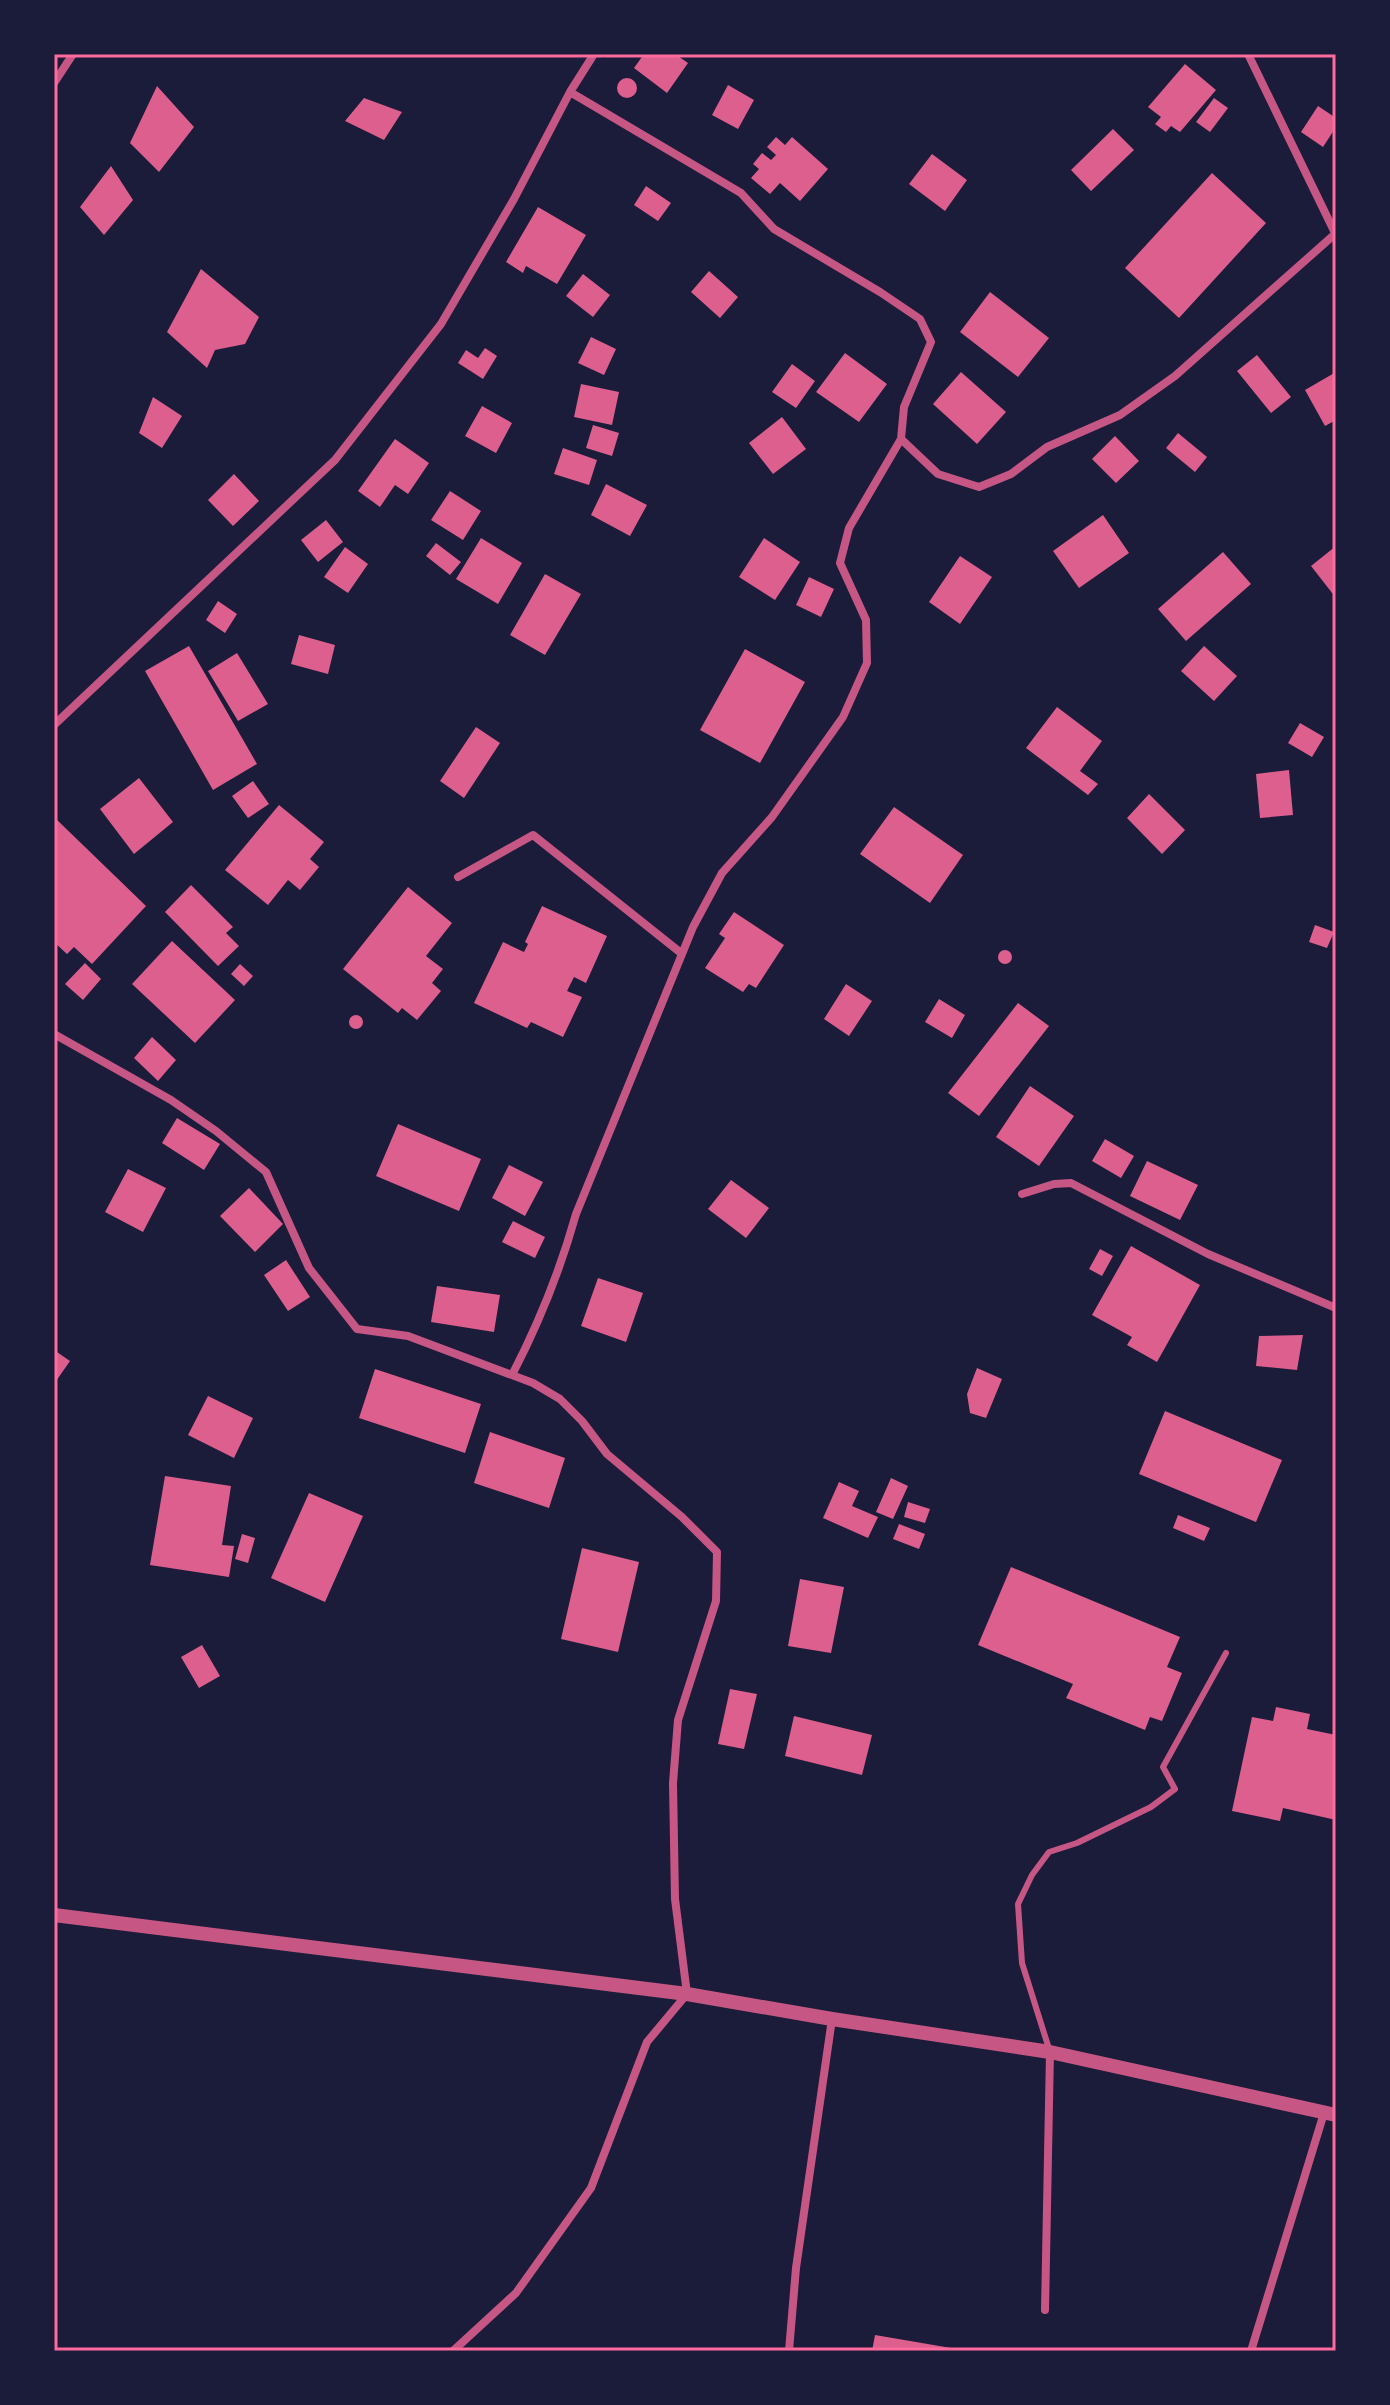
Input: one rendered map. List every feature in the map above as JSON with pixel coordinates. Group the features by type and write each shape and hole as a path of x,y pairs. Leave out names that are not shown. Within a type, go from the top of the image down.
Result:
{"street":[{"path":"54,83 73,54"},
{"path":"54,725 335,460 441,324 594,54"},
{"path":"901,439 938,474 965,483 979,487 1011,474 1047,447 1120,415 1175,376 1336,235 1248,54"},
{"path":"512,1375 538,1323 576,1214 681,953 722,873 772,817 843,717 867,663 866,620 840,563 849,528 901,439 904,407 931,342 920,319 774,229 741,193 570,92"},
{"path":"458,877 533,835 681,953"},
{"path":"54,1034 171,1100 216,1131 266,1172 309,1268 357,1329 408,1336 533,1383 560,1399 582,1421 607,1454 682,1517 717,1552 716,1601 678,1720 673,1783 675,1899 687,1994 647,2042 591,2188 516,2293 453,2351"},
{"path":"1022,1194 1054,1184 1071,1183 1208,1254 1336,1308"},
{"path":"54,1915 687,1994 1050,2052 1330,2114 1251,2351"},
{"path":"789,2351 796,2268 832,2019"},
{"path":"1045,2310 1050,2052"}],"lane":[{"path":"1050,2052 1022,1963 1018,1904 1032,1875 1049,1852 1077,1843 1151,1807 1175,1789 1163,1767 1226,1653"}],"building":[{"path":"644,54 675,54 688,63 667,93 634,68"},
{"path":"1185,64 1216,90 1180,132 1171,126 1166,132 1155,124 1161,117 1148,107"},
{"path":"627,78 634,81 637,88 634,95 627,98 620,95 617,88 620,81"},
{"path":"728,85 754,100 738,129 712,115"},
{"path":"157,86 194,127 159,172 130,143"},
{"path":"364,98 402,112 384,140 345,121"},
{"path":"1214,98 1228,108 1210,132 1196,122"},
{"path":"1318,106 1336,118 1336,127 1323,147 1301,132"},
{"path":"1113,129 1134,150 1091,191 1071,170"},
{"path":"776,137 785,145 792,137 828,169 800,201 780,183 770,194 751,178 759,169 753,164 762,153 771,160 776,155 767,147"},
{"path":"932,154 967,180 945,211 909,184"},
{"path":"111,166 133,200 104,235 80,207"},
{"path":"1212,173 1266,223 1179,318 1125,268"},
{"path":"646,186 671,203 658,221 634,205"},
{"path":"538,207 586,235 557,284 526,266 523,273 506,262"},
{"path":"201,269 259,317 245,344 215,350 207,368 167,332"},
{"path":"709,271 738,297 720,318 691,292"},
{"path":"583,274 610,295 593,317 566,296"},
{"path":"990,292 1049,338 1018,377 960,332"},
{"path":"591,337 616,349 604,375 578,363"},
{"path":"485,348 497,356 483,379 458,363 466,350 478,358"},
{"path":"845,353 887,384 859,422 816,392"},
{"path":"1257,355 1291,397 1271,413 1237,371"},
{"path":"792,364 815,381 796,408 772,392"},
{"path":"961,372 1006,412 977,444 933,404"},
{"path":"1336,372 1336,420 1325,426 1305,390"},
{"path":"581,384 619,392 612,425 574,417"},
{"path":"153,397 182,416 162,448 139,433"},
{"path":"482,406 512,423 496,453 465,436"},
{"path":"782,417 806,449 773,474 749,443"},
{"path":"593,425 619,433 612,456 586,448"},
{"path":"1178,433 1207,457 1195,472 1166,448"},
{"path":"1115,436 1139,461 1116,483 1092,459"},
{"path":"395,439 429,463 408,494 395,485 380,507 358,491"},
{"path":"563,448 597,460 589,485 554,474"},
{"path":"234,474 259,501 233,526 208,500"},
{"path":"606,484 647,505 630,536 591,515"},
{"path":"450,491 481,511 463,540 431,520"},
{"path":"1103,515 1129,553 1079,588 1053,551"},
{"path":"326,520 343,542 318,562 301,540"},
{"path":"481,538 522,563 498,604 456,579"},
{"path":"764,538 800,562 775,600 739,577"},
{"path":"436,543 461,562 450,575 426,556"},
{"path":"1336,546 1336,598 1311,566"},
{"path":"345,547 368,564 348,593 324,577"},
{"path":"1223,552 1251,584 1186,641 1158,609"},
{"path":"960,556 992,577 960,624 929,602"},
{"path":"545,574 581,594 545,655 510,635"},
{"path":"809,577 834,589 821,617 796,605"},
{"path":"218,601 237,614 225,633 206,620"},
{"path":"299,635 335,645 328,674 291,664"},
{"path":"189,646 257,764 213,790 145,671"},
{"path":"1204,646 1237,676 1214,701 1181,671"},
{"path":"745,649 805,682 760,763 700,730"},
{"path":"237,653 268,704 238,721 208,671"},
{"path":"1057,707 1102,741 1080,771 1098,784 1088,795 1026,748"},
{"path":"1300,723 1324,737 1312,757 1288,743"},
{"path":"476,727 500,743 464,798 440,781"},
{"path":"1289,770 1293,815 1260,818 1256,774"},
{"path":"139,778 173,822 134,854 100,809"},
{"path":"253,781 269,804 248,818 232,796"},
{"path":"1149,794 1185,830 1162,854 1127,818"},
{"path":"279,805 324,842 310,859 319,867 300,890 288,880 268,905 225,870"},
{"path":"894,807 963,855 930,903 860,854"},
{"path":"54,817 146,906 92,964 74,947 67,954 54,942"},
{"path":"191,885 233,927 226,933 239,946 218,966 165,912"},
{"path":"408,887 452,923 426,956 443,969 432,983 441,991 417,1020 402,1008 398,1013 343,969"},
{"path":"542,906 607,936 586,983 574,977 567,991 582,997 563,1037 531,1022 527,1028 474,1003 503,942 524,952 528,944 525,942"},
{"path":"734,912 784,945 756,988 749,984 743,992 705,968 725,938 719,934"},
{"path":"1315,925 1334,932 1327,948 1309,942"},
{"path":"172,941 235,1000 195,1043 132,984"},
{"path":"1005,950 1012,957 1005,964 998,957"},
{"path":"85,963 101,979 83,1000 65,984"},
{"path":"240,964 253,976 244,986 231,974"},
{"path":"846,984 872,1001 849,1036 824,1019"},
{"path":"939,999 965,1015 952,1038 925,1022"},
{"path":"1018,1003 1049,1026 979,1116 948,1093"},
{"path":"356,1015 363,1022 356,1029 349,1022"},
{"path":"152,1037 176,1060 158,1081 134,1058"},
{"path":"1030,1086 1074,1116 1039,1166 996,1137"},
{"path":"177,1118 220,1144 204,1170 162,1143"},
{"path":"398,1124 481,1159 459,1211 376,1176"},
{"path":"1105,1139 1134,1156 1121,1178 1092,1161"},
{"path":"1147,1161 1198,1185 1180,1220 1130,1196"},
{"path":"509,1165 543,1182 525,1216 492,1198"},
{"path":"128,1169 166,1188 143,1232 105,1212"},
{"path":"731,1180 769,1208 746,1238 708,1209"},
{"path":"249,1188 283,1224 255,1252 220,1216"},
{"path":"513,1221 545,1237 535,1258 502,1242"},
{"path":"1131,1246 1200,1285 1157,1362 1127,1345 1132,1337 1092,1315"},
{"path":"1100,1249 1113,1256 1102,1276 1089,1269"},
{"path":"286,1260 310,1297 288,1311 264,1275"},
{"path":"598,1278 643,1293 626,1342 581,1326"},
{"path":"437,1286 500,1295 494,1332 431,1322"},
{"path":"1303,1335 1297,1370 1256,1366 1259,1336"},
{"path":"54,1350 70,1361 54,1384"},
{"path":"977,1368 1002,1379 986,1418 970,1413 967,1394"},
{"path":"375,1369 481,1404 465,1453 359,1418"},
{"path":"208,1396 253,1418 234,1458 188,1435"},
{"path":"1165,1411 1282,1460 1256,1522 1139,1474"},
{"path":"490,1432 565,1458 549,1508 474,1483"},
{"path":"165,1476 231,1486 222,1545 234,1546 229,1577 150,1565"},
{"path":"891,1478 908,1486 893,1519 876,1512"},
{"path":"839,1482 859,1491 852,1506 878,1517 868,1538 823,1518"},
{"path":"309,1493 363,1516 325,1602 271,1578"},
{"path":"908,1502 930,1509 925,1523 904,1517"},
{"path":"1178,1515 1210,1528 1204,1541 1173,1528"},
{"path":"899,1524 925,1534 919,1549 893,1539"},
{"path":"242,1534 255,1538 248,1563 235,1559"},
{"path":"582,1548 639,1562 618,1652 561,1639"},
{"path":"1011,1567 1180,1637 1167,1667 1182,1673 1162,1721 1150,1717 1145,1730 1066,1698 1073,1684 978,1645"},
{"path":"800,1579 844,1587 831,1653 788,1646"},
{"path":"202,1645 220,1676 199,1688 181,1657"},
{"path":"730,1689 757,1694 744,1749 718,1744"},
{"path":"1276,1707 1310,1714 1307,1729 1336,1735 1336,1820 1283,1808 1280,1821 1232,1811 1252,1717 1273,1721"},
{"path":"794,1716 872,1735 862,1775 785,1756"},
{"path":"875,2335 957,2349 957,2351 872,2351"}]}
